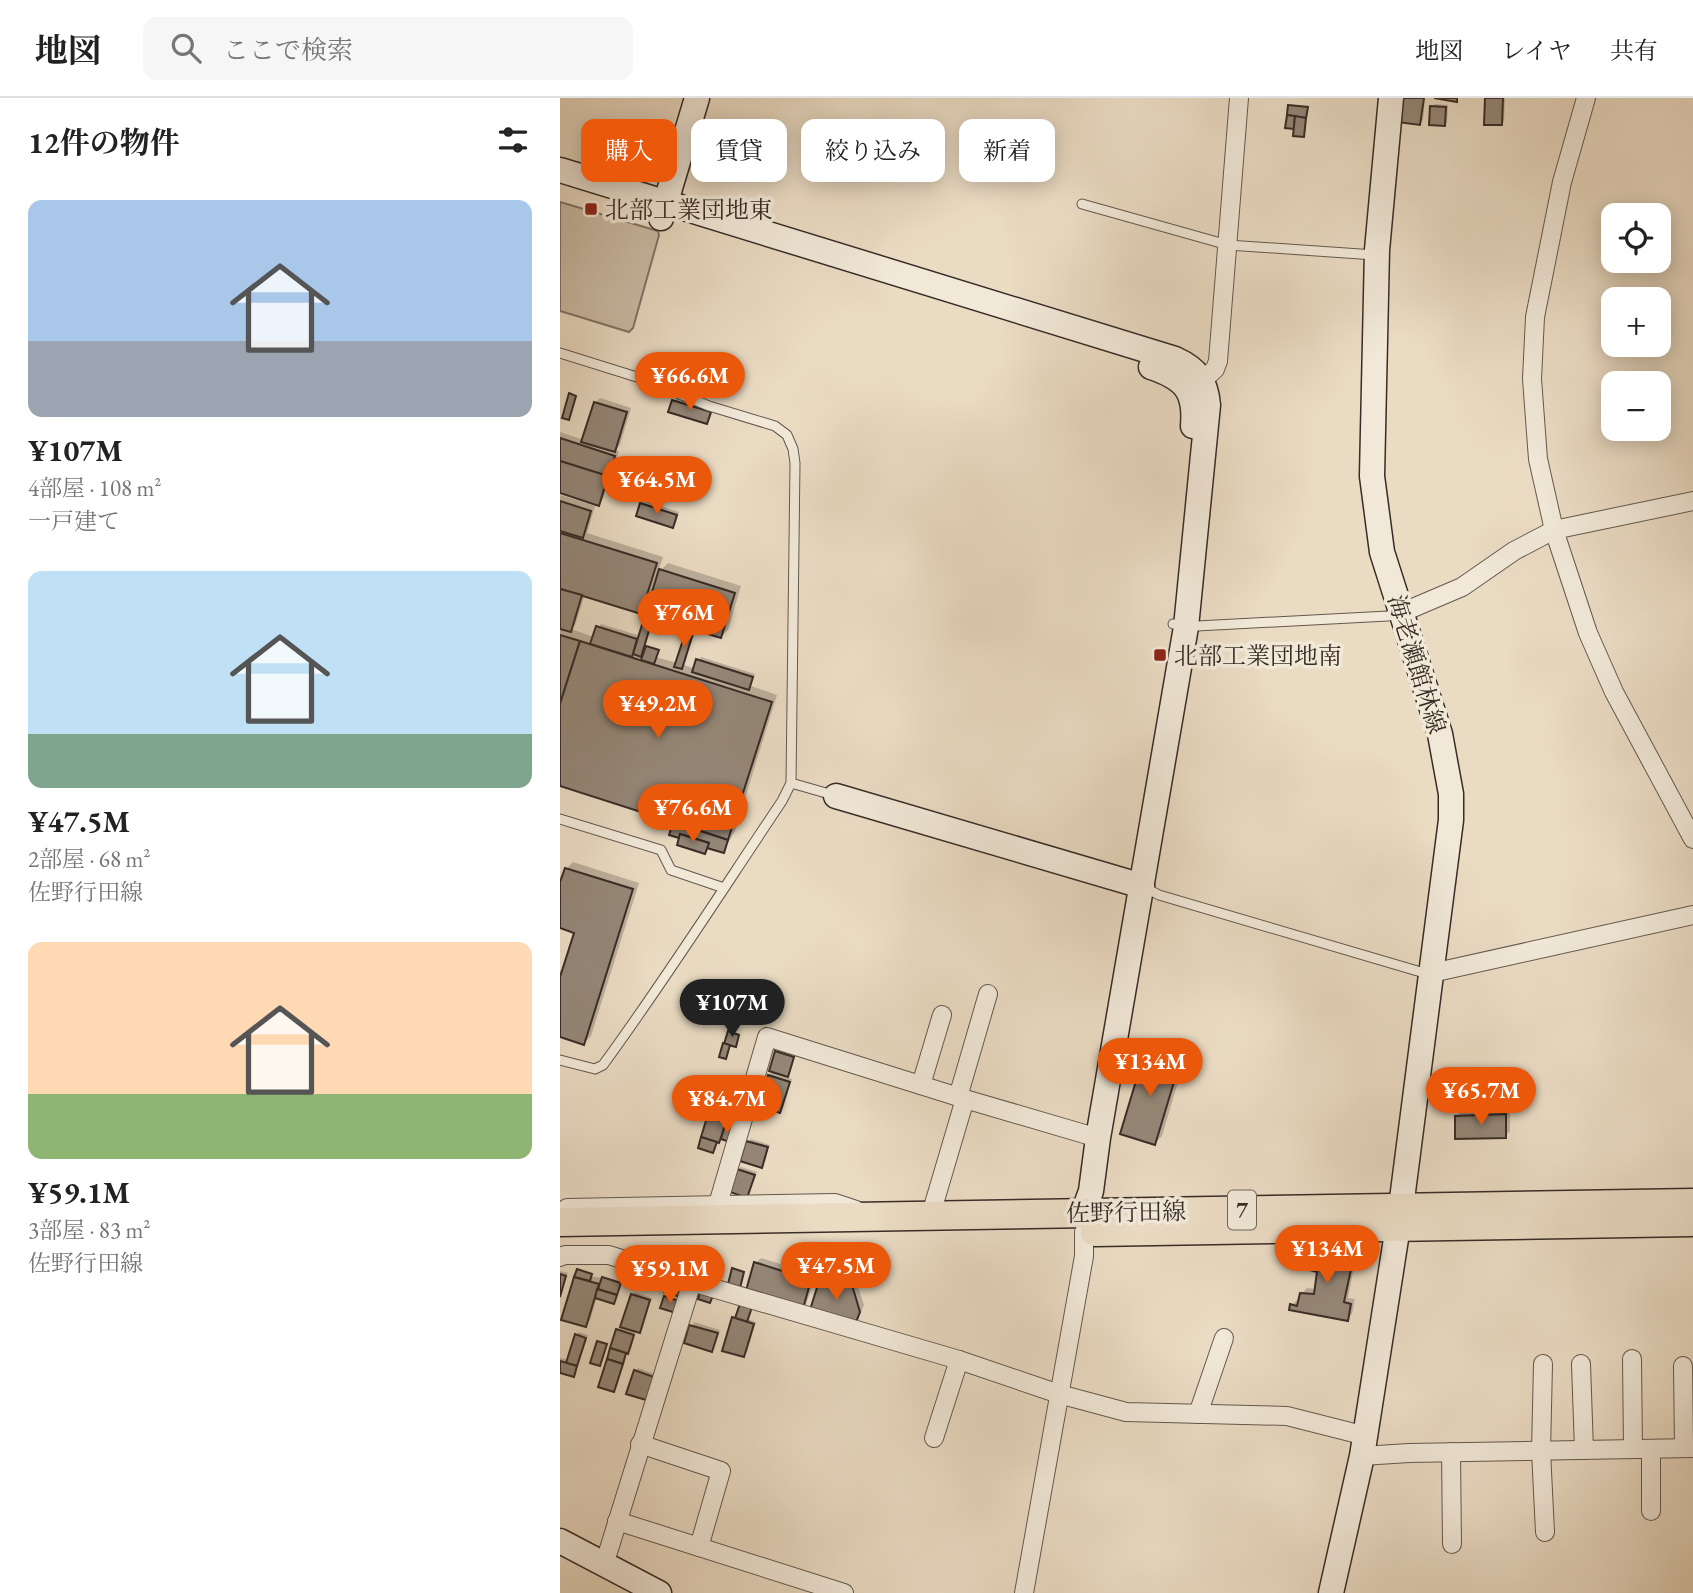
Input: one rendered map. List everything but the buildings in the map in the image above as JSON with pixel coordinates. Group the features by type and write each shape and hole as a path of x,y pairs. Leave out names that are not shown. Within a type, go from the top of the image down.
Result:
{"main road":[{"name":"佐野行田線","path":"1399,1218 1693,1203"},
{"name":"佐野行田線","path":"560,1241 829,1226 873,1216 931,1214 1083,1223"},
{"name":"佐野行田線","path":"560,1222 829,1226 1399,1218 1693,1222"}],"street":[{"path":"663,210 697,98"},
{"path":"1203,380 1211,375 1218,361 1239,98"},
{"name":"海老瀬館林線","path":"1331,1593 1364,1446 1399,1218 1451,820 1451,794 1440,734 1382,552 1372,476 1377,256 1391,98"},
{"path":"1586,98 1562,182 1535,317 1532,379 1538,459 1554,530 1588,634 1614,692 1693,839"},
{"path":"560,170 663,210 1134,361 1176,377 1187,387 1194,414 1180,625"},
{"path":"560,187 663,210 1175,359 1196,371 1207,391 1208,405 1180,625 1091,1135 1091,1191 1083,1223 1084,1256 1024,1593"},
{"path":"1401,613 1462,587 1514,551 1554,530 1693,502"},
{"path":"836,796 1136,884"},
{"path":"1432,973 1693,915"},
{"path":"931,1214 988,994"},
{"path":"921,1085 942,1015"},
{"path":"718,1204 767,1037 1091,1135"},
{"path":"560,1208 835,1203 873,1216"},
{"path":"560,1257 609,1255 959,1360 1059,1394 1126,1412 1287,1416 1364,1446 1451,1452 1688,1448 1683,1366"},
{"path":"604,1565 692,1282"},
{"path":"1198,1414 1224,1338"},
{"path":"1632,1359 1651,1511"},
{"path":"934,1438 959,1360"},
{"path":"1543,1364 1541,1451 1545,1532"},
{"path":"1581,1364 1584,1450"},
{"path":"640,1444 721,1471 699,1547"},
{"path":"1451,1452 1452,1544"},
{"path":"617,1521 844,1593"},
{"path":"560,1541 659,1593"}],"lane":[{"path":"1082,204 1228,245 1377,256"},
{"path":"560,353 640,378 709,407 775,426 787,435 795,463 791,783 782,802 604,1065 595,1069 560,1060"},
{"path":"1180,625 1388,616 1401,613"},
{"path":"791,783 836,796"},
{"path":"560,819 661,850 671,870 724,888"},
{"path":"1136,884 1171,899 1432,973"}],"shaded area":[{"path":"560,202 658,231 633,328 629,332 560,311"}],"place":[{"name":"北部工業団地東","path":"591,209"},
{"name":"北部工業団地南","path":"1160,655"}]}
